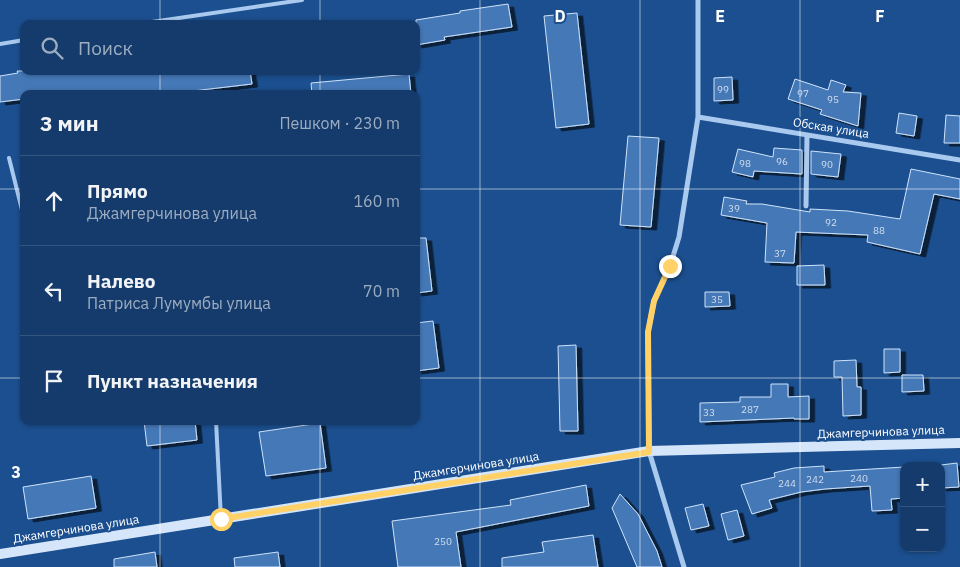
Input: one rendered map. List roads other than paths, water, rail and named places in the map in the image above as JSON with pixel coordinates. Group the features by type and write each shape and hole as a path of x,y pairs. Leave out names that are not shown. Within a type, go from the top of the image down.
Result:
{"street":[{"path":"684,567 649,452 648,332 654,301 670,266 679,237 698,117 698,0"},
{"name":"Обская улица","path":"698,117 960,160"},
{"path":"806,206 807,135"},
{"name":"Джамгерчинова улица","path":"0,554 649,452 960,443"}],"lane":[{"path":"165,20 302,0"},
{"path":"0,44 20,41"},
{"path":"10,158 20,201"},
{"path":"216,425 221,519"}]}
